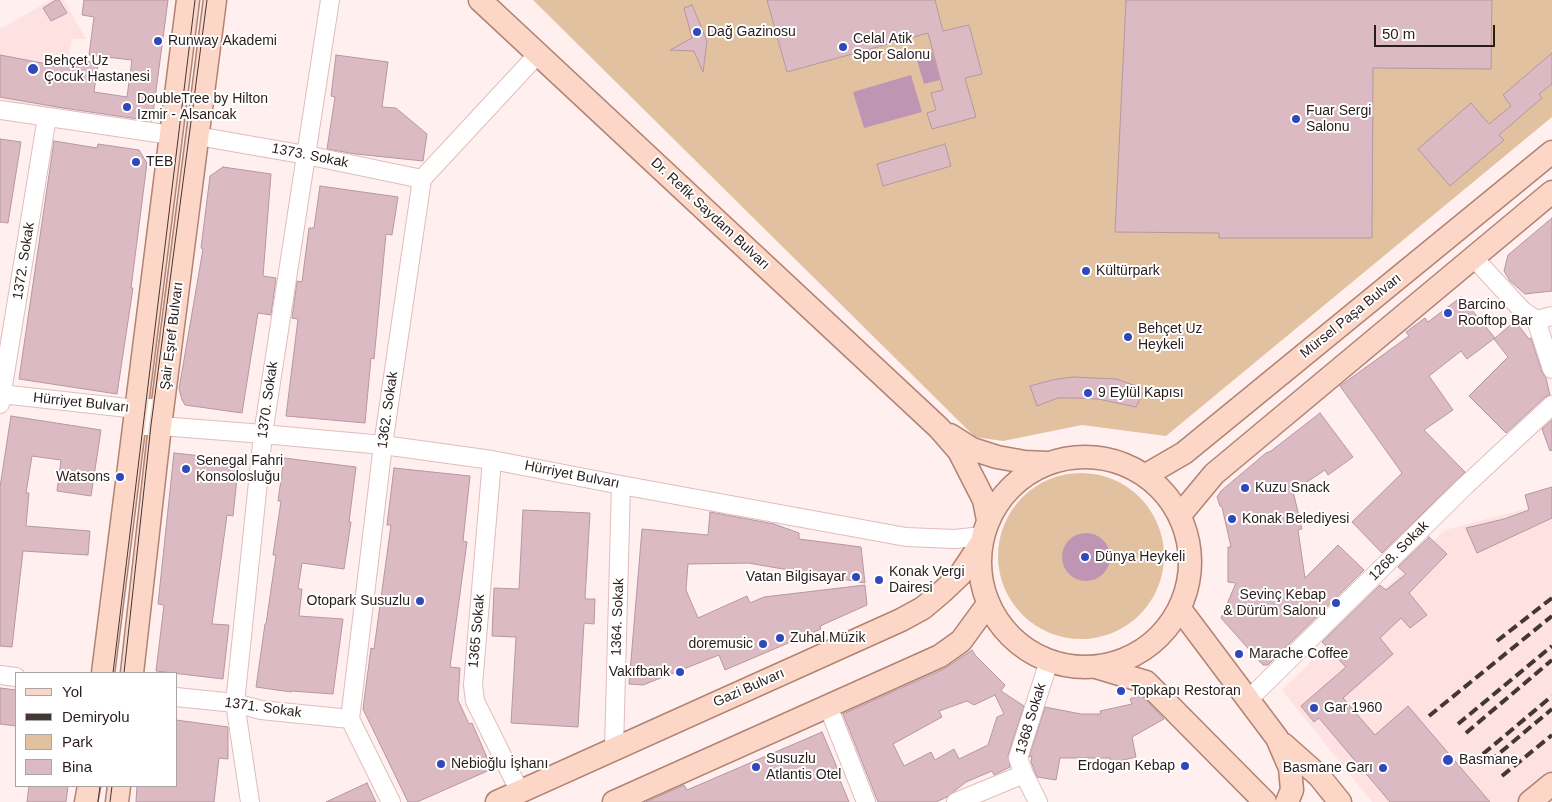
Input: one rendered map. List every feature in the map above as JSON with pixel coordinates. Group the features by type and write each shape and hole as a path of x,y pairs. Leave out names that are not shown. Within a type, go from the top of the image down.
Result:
{"main road":[{"path":"103,672 188,0"},
{"name":"Şair Eşref Bulvarı","path":"132,672 161,416 215,0"},
{"name":"Dr. Refik Saydam Bulvarı","path":"480,0 939,428"},
{"name":"Mürsel Paşa Bulvarı","path":"1146,475 1184,453 1552,152"},
{"path":"1180,515 1214,474 1552,192"},
{"path":"939,428 972,449 997,457 1047,464 1067,458 1089,456 1118,461 1146,475 1166,493 1180,515 1188,538 1191,562 1188,586 1180,609 1159,637 1130,657 1096,667 1072,667 1049,661 1023,648 1002,628 988,604 981,581 984,500 959,451 939,428"},
{"name":"Gazi Bulvarı","path":"497,802 901,620 923,608 960,575 998,502 1012,486 1028,473 1047,464"},
{"path":"617,801 940,656 961,642 988,604"},
{"path":"1180,609 1277,738 1319,776 1340,802"},
{"path":"1096,667 1146,682 1265,802"},
{"path":"1277,738 1290,768 1292,790 1287,802"},
{"path":"1530,802 1552,784"},
{"path":"86,802 88,787"},
{"path":"117,802 119,787"}],"street":[{"name":"1370. Sokak","path":"250,802 236,704 263,434 330,0"},
{"path":"422,179 538,54"},
{"path":"0,110 171,135"},
{"name":"1372. Sokak","path":"0,398 47,117"},
{"name":"1373. Sokak","path":"197,136 306,155 422,179"},
{"name":"1362. Sokak","path":"350,719 383,445 422,179"},
{"path":"1473,258 1523,311 1544,318 1552,369"},
{"name":"Hürriyet Bulvarı","path":"0,398 136,417 161,416 263,434 383,445 492,460 906,537 955,538 983,534"},
{"name":"1268. Sokak","path":"1249,699 1465,486 1552,405"},
{"name":"1365 Sokak","path":"492,460 473,685 475,701 520,792"},
{"name":"1364. Sokak","path":"614,749 621,485"},
{"name":"1368 Sokak","path":"1038,802 1018,758 1049,661"},
{"path":"0,675 15,677"},
{"name":"1371. Sokak","path":"178,697 236,704 261,710 350,719"},
{"path":"828,706 866,802"},
{"path":"350,719 391,802"},
{"path":"956,802 1024,774"}],"shaded area":[{"name":"Behçet Uz Çocuk Hastanesi","path":"50,0 64,0 86,39 72,39 58,111 0,99 0,27 4,27"},
{"path":"932,52 940,80 924,84 916,57"},
{"path":"911,75 922,112 864,128 853,92"},
{"path":"1552,502 1552,774 1518,802 1372,802 1282,690 1445,530"},
{"path":"1081,533 1091,533 1103,540 1110,552 1110,562 1103,574 1091,581 1081,581 1073,577 1066,570 1062,562 1062,552 1066,544 1073,537"}],"green space":[{"name":"Kültürpark","path":"533,0 1552,0 1552,117 1166,436 1082,425 1003,441 975,437"},
{"path":"1081,473 1113,480 1127,487 1140,497 1150,510 1157,524 1164,556 1157,588 1150,602 1140,615 1127,625 1113,632 1081,639 1049,632 1035,625 1022,615 1012,602 1005,588 998,556 1005,524 1012,510 1022,497 1035,487 1049,480"}],"building":[{"path":"59,0 67,13 51,21 43,8"},
{"path":"84,0 168,0 152,121 0,97 0,55 63,67 64,58 98,63 94,92 127,97 132,60 89,55 94,17 82,15"},
{"path":"767,0 935,0 943,31 969,25 982,74 965,78 976,117 932,129 927,113 936,110 931,93 943,90 928,33 787,72"},
{"path":"1126,0 1492,0 1491,69 1373,68 1372,238 1219,238 1219,233 1115,232"},
{"name":"Dağ Gazinosu","path":"692,5 707,41 703,72 694,51 670,50 692,38 684,8"},
{"path":"1552,53 1552,84 1539,94 1542,98 1499,135 1504,140 1450,186 1418,149 1471,103 1489,124 1511,106 1503,95"},
{"path":"336,55 388,62 382,107 396,108 427,134 423,161 327,149 335,97 331,96"},
{"path":"0,139 21,142 8,223 0,222"},
{"path":"54,141 97,148 98,144 139,150 147,163 131,288 133,288 117,394 19,379"},
{"path":"945,144 951,166 883,186 877,164"},
{"path":"223,167 271,174 263,276 276,278 271,315 258,313 242,413 185,405 179,389 203,249 201,248 210,176"},
{"path":"320,186 398,197 392,235 386,234 374,359 371,358 365,423 286,416 298,319 292,318 297,281 302,282 309,228 314,228"},
{"path":"1552,218 1552,291 1525,294 1510,281 1504,271 1508,255"},
{"path":"1461,297 1495,338 1467,359 1461,351 1429,376 1453,410 1424,430 1465,472 1382,553 1352,522 1402,473 1340,386 1409,336 1406,332 1425,318 1428,322"},
{"path":"1515,321 1529,339 1531,338 1542,372 1546,378 1550,395 1545,397 1506,433 1469,396 1508,357 1494,339"},
{"name":"9 Eylül Kapısı","path":"1073,377 1116,379 1145,389 1136,407 1098,399 1075,398 1058,398 1037,406 1030,386"},
{"path":"1320,413 1353,457 1328,475 1325,470 1293,491 1302,529 1298,530 1305,578 1338,545 1364,570 1268,665 1263,665 1221,618 1236,583 1228,582 1228,547 1231,547 1222,507 1217,497 1221,491 1266,453"},
{"path":"11,416 101,430 91,496 57,491 61,460 32,456 26,493 29,493 26,526 90,531 88,555 23,551 12,647 0,646 0,487"},
{"path":"1552,420 1552,450 1550,451 1542,429"},
{"path":"174,453 239,460 233,516 227,515 212,624 229,625 223,679 178,674 178,672 156,671 164,605 158,604"},
{"path":"284,458 356,467 344,569 302,563 298,589 302,589 299,616 343,619 333,694 291,692 256,687 276,555 273,555 281,501 278,501"},
{"path":"394,468 470,476 463,541 467,542 450,667 460,668 458,700 469,724 472,723 492,769 417,802 408,802 363,709 371,648 374,649 391,525 387,525"},
{"path":"1552,487 1552,518 1477,553 1466,528 1504,519 1529,510 1525,495"},
{"path":"523,510 590,513 585,599 595,599 594,624 584,623 578,727 511,723 516,637 492,636 494,588 519,589"},
{"path":"710,512 774,524 799,533 799,539 861,547 865,583 748,563 688,564 686,590 698,618 747,596 750,603 764,597 865,585 867,605 820,626 821,629 725,670 719,655 643,685 629,684 642,529 708,535"},
{"path":"1429,537 1447,554 1409,593 1427,615 1410,628 1401,618 1380,638 1393,654 1343,698 1375,735 1408,706 1490,802 1390,802 1319,718 1314,722 1301,706 1346,667 1322,642 1380,585 1386,590 1406,574 1398,567"},
{"path":"972,650 1005,685 1001,691 1024,706 1008,755 1010,767 994,775 992,771 966,782 947,797 936,802 878,802 843,714 946,668","holes":["995,695 1004,714 997,717 988,745 959,759 954,749 935,760 931,752 904,766 893,744 942,717 939,711 967,701 974,705"]},
{"path":"0,688 15,690 15,726 0,724"},
{"path":"1140,694 1164,719 1132,737 1136,757 1111,763 1110,758 1060,758 1056,780 1037,777 1031,762 1032,756 1029,757 1045,707 1081,714 1101,714 1100,711 1132,704 1130,699"},
{"path":"178,720 228,727 228,759 219,758 214,802 136,802 137,787 178,787"},
{"path":"822,732 842,779 840,780 849,802 646,802 684,785 687,790"},
{"path":"367,783 376,802 326,802"},
{"path":"29,787 68,787 66,802 27,802"}],"tram line":[{"path":"113,672 195,0"},
{"path":"124,672 151,425 207,0"},
{"path":"98,802 100,787"},
{"path":"110,802 112,787"}],"railway":[{"path":"1497,641 1552,598"},
{"path":"1429,716 1552,616"},
{"path":"1458,724 1552,646"},
{"path":"1466,733 1552,660"},
{"path":"1483,754 1552,696"},
{"path":"1489,762 1552,709"},
{"path":"1502,776 1552,735"}],"place":[{"name":"Dağ Gazinosu","path":"697,32"},
{"name":"Runway Akademi","path":"158,41"},
{"name":"Celal Atik Spor Salonu","path":"843,47"},
{"name":"Behçet Uz Çocuk Hastanesi","path":"33,69"},
{"name":"DoubleTree by Hilton Izmir - Alsancak","path":"127,107"},
{"name":"Fuar Sergi Salonu","path":"1296,119"},
{"name":"TEB","path":"136,162"},
{"name":"Kültürpark","path":"1086,271"},
{"name":"Barcino Rooftop Bar","path":"1448,313"},
{"name":"Behçet Uz Heykeli","path":"1128,337"},
{"name":"9 Eylül Kapısı","path":"1088,393"},
{"name":"Senegal Fahri Konsolosluğu","path":"186,469"},
{"name":"Watsons","path":"120,477"},
{"name":"Kuzu Snack","path":"1245,488"},
{"name":"Konak Belediyesi","path":"1232,519"},
{"name":"Dünya Heykeli","path":"1085,557"},
{"name":"Vatan Bilgisayar","path":"856,577"},
{"name":"Konak Vergi Dairesi","path":"879,580"},
{"name":"Otopark Susuzlu","path":"420,601"},
{"name":"Sevinç Kebap & Dürüm Salonu","path":"1336,603"},
{"name":"Zuhal Müzik","path":"780,638"},
{"name":"doremusic","path":"763,644"},
{"name":"Marache Coffee","path":"1239,654"},
{"name":"Vakıfbank","path":"680,672"},
{"name":"Topkapı Restoran","path":"1121,691"},
{"name":"Gar 1960","path":"1314,708"},
{"name":"Basmane","path":"1448,760"},
{"name":"Nebioğlu İşhanı","path":"441,764"},
{"name":"Erdogan Kebap","path":"1185,766"},
{"name":"Susuzlu Atlantis Otel","path":"756,767"},
{"name":"Basmane Garı","path":"1383,768"}]}
